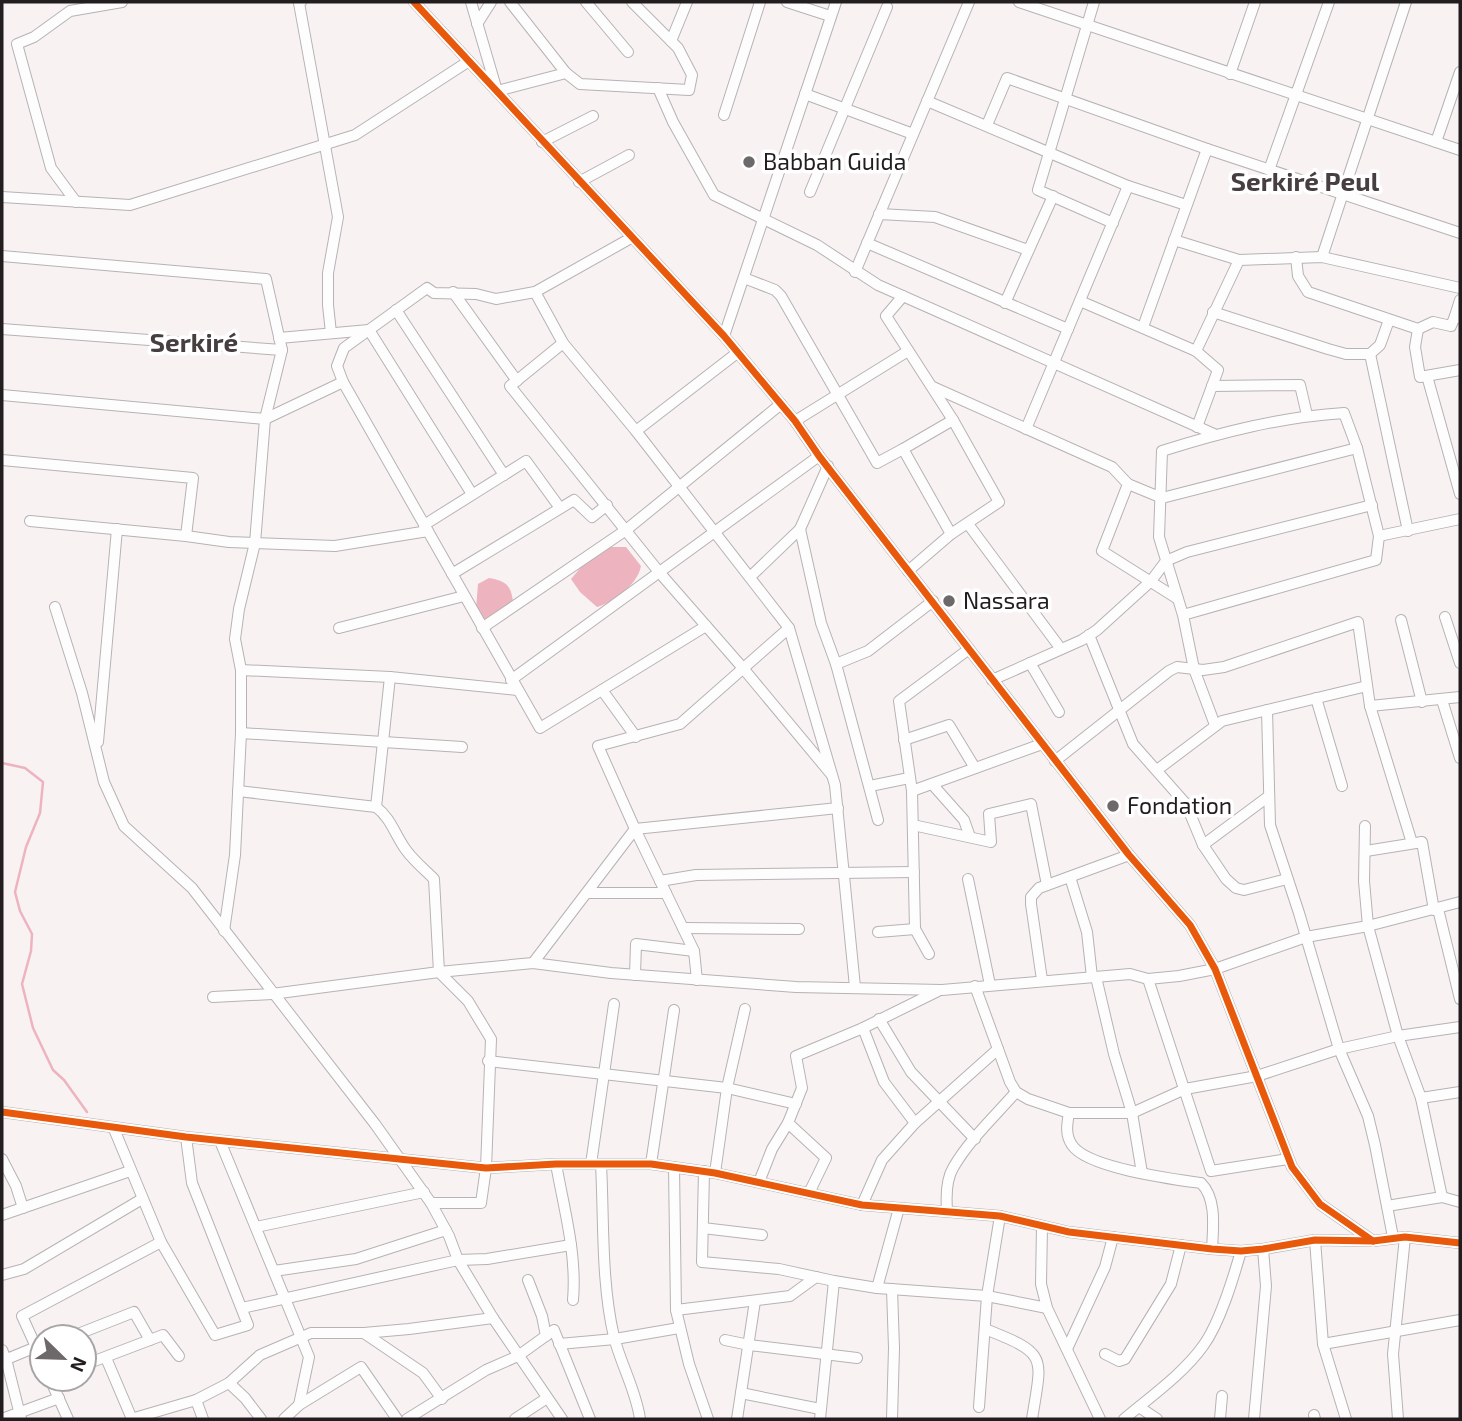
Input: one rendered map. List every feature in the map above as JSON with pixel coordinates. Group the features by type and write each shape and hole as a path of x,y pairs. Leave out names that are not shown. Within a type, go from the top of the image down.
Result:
{"street":[{"path":"76,202 51,168 17,44 34,37 70,10 122,2"},
{"path":"301,2 299,3 338,217 328,273 331,333"},
{"path":"414,2 724,336 795,421 1129,855 1190,925 1214,969 1287,1159 1321,1204 1373,1241"},
{"path":"471,2 497,91"},
{"path":"477,24 491,2"},
{"path":"510,2 566,73 580,84 689,90 692,75 678,48 632,2"},
{"path":"586,2 628,52"},
{"path":"671,41 687,2"},
{"path":"724,115 760,2"},
{"path":"787,2 830,16"},
{"path":"724,336 836,2"},
{"path":"855,272 970,2"},
{"path":"1019,2 1460,150"},
{"path":"1094,2 1038,190 1113,223"},
{"path":"1230,74 1253,2"},
{"path":"1269,170 1329,2"},
{"path":"1322,257 1406,2"},
{"path":"810,192 887,7"},
{"path":"2,197 131,205 355,135 469,61"},
{"path":"1436,142 1460,72"},
{"path":"497,91 566,73"},
{"path":"987,125 1007,78 1207,149 1460,233"},
{"path":"658,88 673,122 714,195 817,245 855,272 903,296 1214,434"},
{"path":"805,94 914,134"},
{"path":"927,101 1128,187 1186,205"},
{"path":"542,142 593,116"},
{"path":"1143,327 1207,149"},
{"path":"579,182 629,155"},
{"path":"1026,429 1128,187"},
{"path":"1005,303 1053,196"},
{"path":"879,214 935,217 1028,250"},
{"path":"631,238 534,292 496,299 453,292 434,293 427,288 344,348 337,366 342,382 540,728 706,626"},
{"path":"1174,240 1239,260 1322,257 1460,288"},
{"path":"867,243 1068,330"},
{"path":"2,256 266,279 282,350 265,419 255,543 239,609 235,639 241,670 241,733 235,855 224,931"},
{"path":"1296,257 1298,276 1308,292 1418,329 1433,323 1451,326 1458,317 1460,300"},
{"path":"1196,351 1239,260"},
{"path":"744,278 775,290 781,296 877,463 953,420"},
{"path":"453,292 517,381"},
{"path":"534,292 563,343 636,431 789,628 833,777 855,987"},
{"path":"903,296 886,316 953,420 999,502 951,534 908,571"},
{"path":"1080,301 1196,351 1218,370 1197,427"},
{"path":"396,310 503,475"},
{"path":"1213,312 1346,354 1370,354 1380,345 1389,320"},
{"path":"2,329 282,350"},
{"path":"1418,329 1416,362 1420,377 1460,370"},
{"path":"279,338 369,330"},
{"path":"369,330 472,494"},
{"path":"563,343 510,386 659,572 833,777"},
{"path":"795,421 908,351"},
{"path":"636,431 737,353"},
{"path":"1370,354 1408,531"},
{"path":"1427,376 1460,494"},
{"path":"2,396 265,419 342,382"},
{"path":"1212,386 1300,385 1307,415"},
{"path":"932,387 1112,467 1128,484 1162,498 1357,449"},
{"path":"482,628 626,530 781,404"},
{"path":"1183,614 1376,560 1379,536 1357,449 1344,413 1307,415 1214,434 1162,451 1159,537 1183,614 1194,669 1215,725"},
{"path":"903,449 951,534"},
{"path":"511,680 820,456"},
{"path":"2,460 193,478 186,536"},
{"path":"30,521 229,542 335,546 426,528 472,494 526,461 560,508"},
{"path":"750,578 800,529 828,466"},
{"path":"1128,484 1102,551 1178,600"},
{"path":"452,574 574,500 592,517 607,505"},
{"path":"992,680 1089,635 1150,581 1166,561 1187,552 1372,505"},
{"path":"1379,536 1460,519"},
{"path":"968,524 1061,649"},
{"path":"97,753 117,529"},
{"path":"800,529 821,623 836,664 878,820"},
{"path":"339,628 464,596"},
{"path":"836,664 868,651 933,601"},
{"path":"55,607 82,693 104,782 124,826 192,888 400,1159 432,1203 458,1260 493,1318 562,1419"},
{"path":"1445,617 1460,663"},
{"path":"1401,620 1422,702"},
{"path":"1055,761 1177,667 1224,667 1358,622 1370,706 1412,843"},
{"path":"697,980 694,951 598,746 680,724 789,628"},
{"path":"1089,635 1133,744 1186,804 1203,845 1236,888 1244,890 1287,879"},
{"path":"929,954 915,929 912,791 899,701 969,649"},
{"path":"1030,663 1059,712"},
{"path":"241,670 390,677 517,690"},
{"path":"376,807 390,677"},
{"path":"1157,770 1222,722 1367,686"},
{"path":"602,690 636,737"},
{"path":"1370,706 1460,697"},
{"path":"1316,698 1342,786"},
{"path":"1442,700 1460,758"},
{"path":"1267,710 1270,825 1339,1049 1368,1116 1393,1237"},
{"path":"904,740 949,725 975,768"},
{"path":"241,733 462,747"},
{"path":"912,791 1042,744"},
{"path":"870,786 909,778"},
{"path":"932,784 964,820 970,837"},
{"path":"238,791 376,807 386,814 406,851 419,867 434,879 439,972 468,1001 491,1039 488,1061 486,1168 481,1203 432,1203"},
{"path":"1203,845 1269,796"},
{"path":"913,825 991,842 989,814 1031,804 1046,885"},
{"path":"533,963 635,829 838,808"},
{"path":"1365,826 1364,881 1368,926 1398,1036 1421,1098 1442,1197"},
{"path":"1366,851 1422,842 1436,910 1460,999"},
{"path":"1042,980 1031,897 1046,885 1129,855"},
{"path":"660,881 696,875 914,872"},
{"path":"1070,877 1087,932 1094,977 1114,1054 1132,1112 1142,1173"},
{"path":"968,880 990,985"},
{"path":"587,893 666,893"},
{"path":"213,997 272,994 439,972 533,963 635,975 796,987 942,990 1130,974 1147,979 1214,969 1306,937 1368,926 1460,902"},
{"path":"683,928 799,929"},
{"path":"878,932 915,929"},
{"path":"635,975 636,944 694,951"},
{"path":"1147,979 1212,1171 1287,1159"},
{"path":"975,986 1016,1092 1069,1113 1132,1112 1146,1108 1185,1088 1257,1076 1339,1049 1398,1036 1460,1027"},
{"path":"759,1182 802,1088 796,1056 942,990"},
{"path":"614,1004 604,1074 596,1164 607,1293 615,1339 638,1402 640,1419"},
{"path":"745,1009 710,1172 702,1262 779,1269 877,1288 987,1296 1047,1308"},
{"path":"652,1164 674,1010"},
{"path":"879,1019 911,1072 975,1139"},
{"path":"863,1028 884,1082 915,1123"},
{"path":"862,1205 882,1160 915,1123 998,1049"},
{"path":"488,1061 727,1088 796,1104"},
{"path":"947,1210 946,1194 952,1169 1016,1092"},
{"path":"1421,1098 1460,1092"},
{"path":"2,1112 186,1138 486,1168 556,1164 652,1164 710,1172 862,1205 1000,1216 1069,1232 1212,1249 1263,1250 1315,1240 1373,1241 1393,1237 1460,1243"},
{"path":"1069,1113 1066,1131 1071,1144 1080,1154 1142,1173 1201,1183 1205,1187 1213,1213 1212,1249"},
{"path":"788,1123 826,1158 808,1193"},
{"path":"114,1129 161,1242 215,1335 248,1325 192,1183 186,1138"},
{"path":"220,1141 309,1357 299,1405"},
{"path":"2,1159 16,1186 23,1208"},
{"path":"556,1164 575,1274 573,1300"},
{"path":"674,1167 676,1310 689,1364 708,1419"},
{"path":"2,1215 130,1171"},
{"path":"256,1227 424,1192"},
{"path":"1387,1206 1442,1197 1460,1202"},
{"path":"2,1275 24,1269 142,1199"},
{"path":"877,1288 899,1208"},
{"path":"979,1406 987,1296 1000,1216"},
{"path":"1042,1226 1041,1284 1047,1308 1100,1419"},
{"path":"703,1228 762,1235"},
{"path":"274,1270 356,1259 446,1230"},
{"path":"1067,1349 1105,1267 1113,1237"},
{"path":"1398,1419 1393,1354 1405,1237"},
{"path":"1315,1240 1323,1344 1346,1419"},
{"path":"28,1329 22,1316 161,1242"},
{"path":"242,1308 458,1260 487,1259 571,1245"},
{"path":"1105,1354 1119,1361 1125,1359 1171,1284 1181,1245"},
{"path":"1254,1419 1266,1286 1263,1250"},
{"path":"1124,1419 1193,1359 1204,1345 1213,1331 1241,1251"},
{"path":"676,1310 790,1296 816,1277"},
{"path":"528,1280 542,1316 545,1336"},
{"path":"741,1393 820,1414 834,1281"},
{"path":"892,1289 892,1419"},
{"path":"737,1419 755,1301"},
{"path":"98,1326 134,1312 150,1340"},
{"path":"106,1358 132,1419 196,1400 229,1383 261,1354 311,1333 363,1333 493,1318"},
{"path":"1323,1344 1460,1320"},
{"path":"559,1344 615,1339 679,1328"},
{"path":"985,1329 1018,1342 1035,1356 1040,1367 1032,1419"},
{"path":"407,1419 486,1370 518,1356 554,1330 590,1419"},
{"path":"363,1333 423,1373 442,1399"},
{"path":"98,1361 163,1335 179,1356"},
{"path":"724,1340 857,1358"},
{"path":"20,1416 3,1357 28,1349"},
{"path":"284,1419 299,1405 361,1367 397,1419"},
{"path":"229,1383 261,1419"},
{"path":"57,1393 68,1419"},
{"path":"1220,1419 1222,1396"},
{"path":"2,1419 20,1416 59,1398"},
{"path":"515,1419 547,1398"},
{"path":"196,1400 203,1419"},
{"path":"1139,1407 1157,1419"}],"shaded area":[{"path":"611,547 626,547 641,566 635,579 624,591 597,607 580,592 571,579 588,559"},
{"path":"489,578 507,585 513,602 489,619 482,619 476,609 478,584"}],"waterway":[{"path":"2,763 25,768 43,782 40,813 26,847 15,892 20,911 32,934 31,951 22,984 33,1028 53,1070 64,1080 87,1112"}],"cycle path":[{"path":"414,2 724,336 795,421 819,456 1129,855 1190,925 1215,969 1292,1167 1320,1204 1373,1241"},
{"path":"2,1112 186,1137 486,1168 556,1164 651,1164 715,1173 862,1205 1000,1216 1069,1232 1212,1249 1241,1251 1315,1240 1373,1241 1405,1237 1460,1243"}],"place":[{"name":"Babban Guida","path":"749,162"},
{"name":"Nassara","path":"949,601"},
{"name":"Fondation","path":"1113,806"}],"district":[{"name":"Serkiré Peul","path":"1305,182"},
{"name":"Serkiré","path":"194,343"}]}
